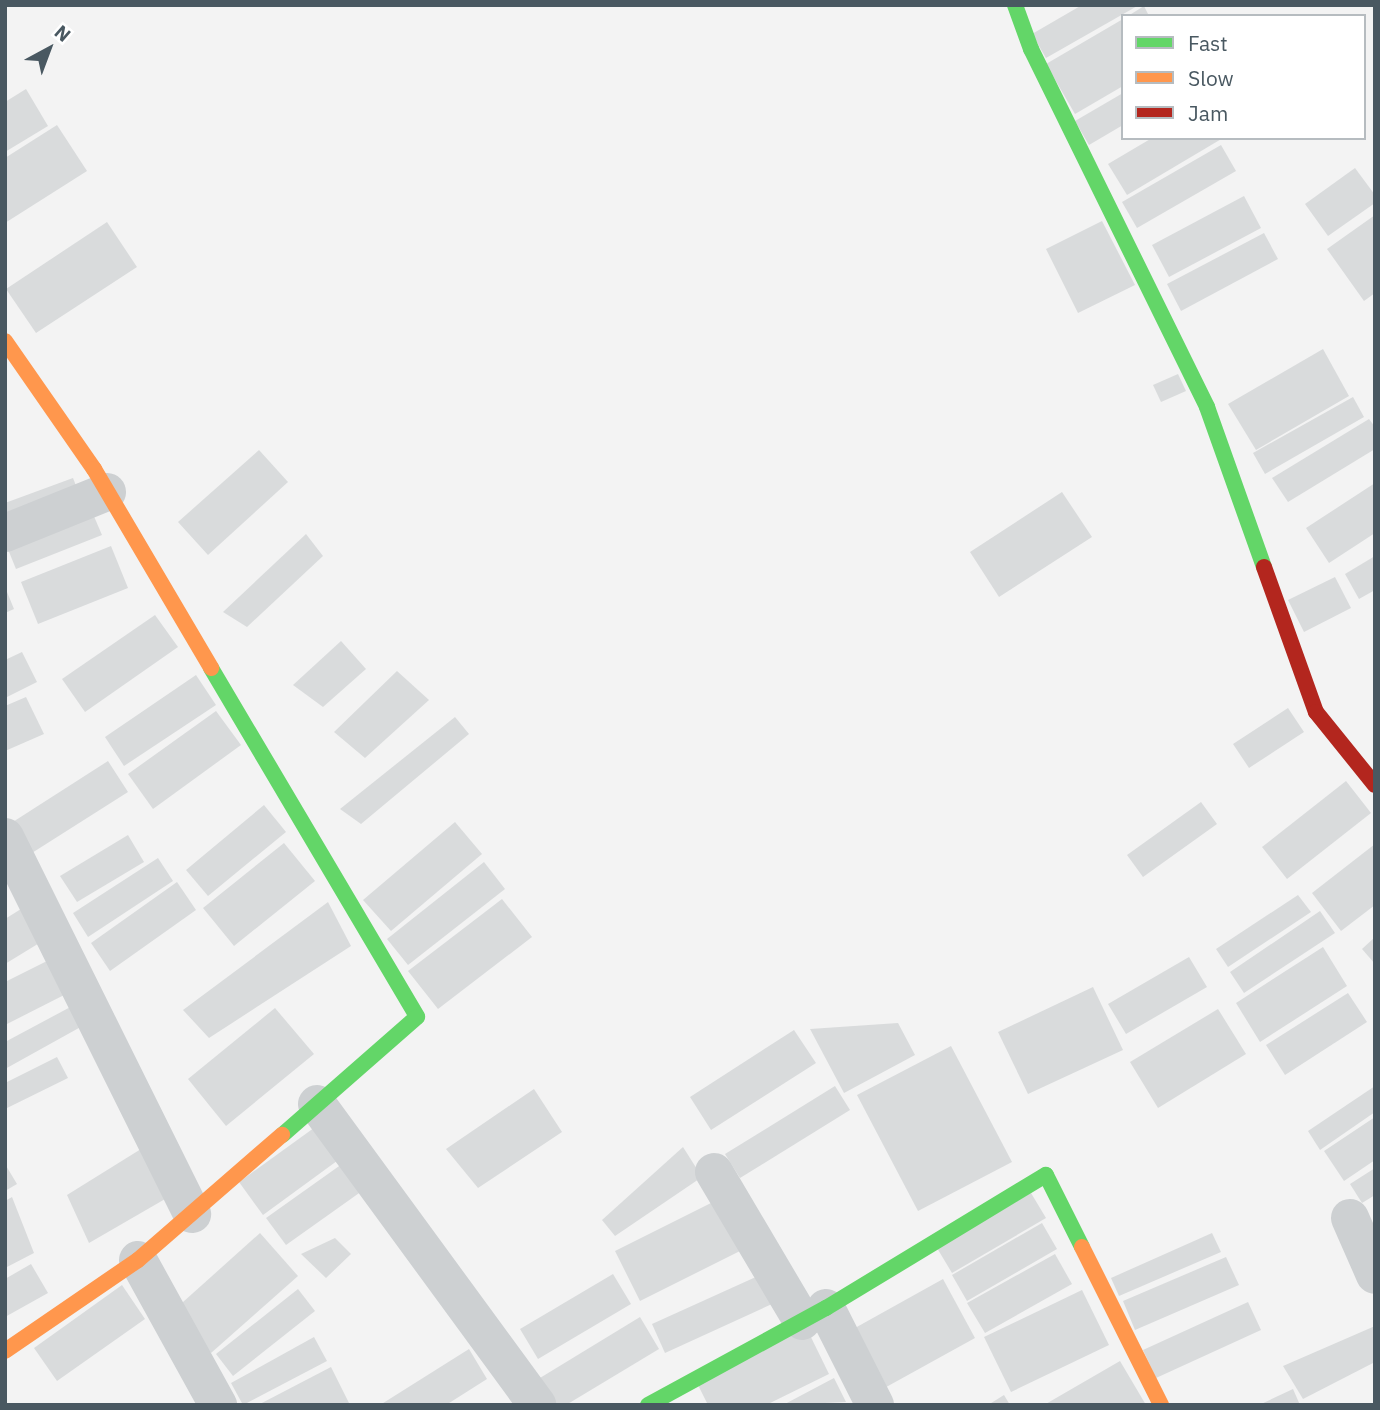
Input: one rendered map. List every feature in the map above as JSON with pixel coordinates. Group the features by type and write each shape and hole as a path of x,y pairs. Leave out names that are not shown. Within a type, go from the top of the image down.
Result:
{"street":[{"path":"1015,5 1031,49 1207,407 1316,712 1375,785"},
{"path":"5,341 107,492 417,1017 138,1260 5,1351"},
{"path":"5,533 107,492"},
{"path":"5,836 192,1214"},
{"path":"317,1104 537,1405"},
{"path":"714,1172 875,1405"},
{"path":"648,1405 814,1314 1046,1175 1161,1405"},
{"path":"1350,1218 1375,1275"},
{"path":"138,1260 218,1405"}],"building":[{"path":"1082,5 1139,5 1046,58 1032,34"},
{"path":"1144,6 1148,14 1131,14"},
{"path":"1121,20 1121,87 1075,114 1046,64"},
{"path":"26,89 48,126 5,152 5,102"},
{"path":"1121,94 1121,126 1089,145 1075,121"},
{"path":"57,125 87,171 5,223 5,158"},
{"path":"1149,140 1220,140 1127,195 1108,164"},
{"path":"1221,145 1236,171 1137,228 1122,202"},
{"path":"1355,168 1375,195 1375,203 1328,236 1305,204"},
{"path":"1244,196 1261,228 1169,277 1152,245"},
{"path":"1375,215 1375,293 1364,301 1327,249"},
{"path":"1102,221 1135,285 1078,313 1046,249"},
{"path":"107,222 137,267 36,333 6,289"},
{"path":"1264,233 1278,259 1181,311 1167,284"},
{"path":"1323,349 1349,396 1256,450 1228,404"},
{"path":"1178,374 1186,391 1161,402 1153,385"},
{"path":"1353,397 1364,417 1265,474 1253,453"},
{"path":"1369,419 1375,427 1375,449 1288,502 1272,478"},
{"path":"259,450 288,482 208,555 178,522"},
{"path":"73,478 80,496 5,524 5,503"},
{"path":"1375,483 1375,533 1329,563 1306,528"},
{"path":"1062,492 1092,537 999,597 970,552"},
{"path":"90,507 102,535 16,569 5,542"},
{"path":"306,534 323,556 247,627 223,612"},
{"path":"111,546 128,588 38,624 21,582"},
{"path":"1375,556 1375,590 1359,599 1345,574"},
{"path":"1335,577 1351,608 1304,632 1288,600"},
{"path":"5,587 14,609 5,613"},
{"path":"155,615 178,647 85,712 62,679"},
{"path":"341,641 366,669 323,707 293,685"},
{"path":"22,652 37,682 5,698 5,660"},
{"path":"397,671 429,700 365,758 334,732"},
{"path":"196,675 216,705 124,766 105,737"},
{"path":"26,697 44,734 5,751 5,706"},
{"path":"1288,708 1304,732 1249,768 1233,744"},
{"path":"216,711 241,745 153,809 128,774"},
{"path":"455,717 469,734 361,824 340,809"},
{"path":"108,761 128,792 24,858 5,827"},
{"path":"1346,781 1371,813 1287,879 1262,847"},
{"path":"1201,802 1217,824 1143,877 1127,855"},
{"path":"264,805 286,832 208,896 186,870"},
{"path":"455,822 482,854 391,931 363,900"},
{"path":"128,835 144,862 77,902 60,876"},
{"path":"284,843 315,881 234,946 203,908"},
{"path":"1375,844 1375,905 1341,931 1312,893"},
{"path":"158,858 173,881 88,937 73,913"},
{"path":"484,862 505,889 408,965 387,939"},
{"path":"177,882 196,910 110,971 91,943"},
{"path":"1298,895 1311,912 1228,967 1216,949"},
{"path":"502,899 532,937 438,1009 408,971"},
{"path":"328,902 351,946 209,1038 183,1010"},
{"path":"21,909 41,942 5,964 5,919"},
{"path":"1320,911 1335,933 1244,993 1230,972"},
{"path":"1375,937 1375,964 1362,949"},
{"path":"1323,947 1347,986 1260,1042 1236,1003"},
{"path":"55,957 72,991 5,1025 5,982"},
{"path":"1189,957 1207,987 1126,1034 1108,1004"},
{"path":"1093,987 1123,1050 1028,1094 998,1032"},
{"path":"1348,993 1367,1022 1285,1075 1266,1045"},
{"path":"76,1004 86,1024 5,1069 5,1042"},
{"path":"275,1008 314,1054 226,1126 188,1079"},
{"path":"1218,1009 1246,1054 1158,1108 1130,1062"},
{"path":"898,1023 915,1055 844,1093 810,1029"},
{"path":"794,1030 816,1063 711,1130 690,1097"},
{"path":"951,1046 1012,1162 918,1211 857,1095"},
{"path":"57,1057 68,1078 5,1109 5,1083"},
{"path":"835,1086 850,1110 740,1178 725,1154"},
{"path":"1375,1086 1375,1112 1320,1150 1308,1131"},
{"path":"534,1089 562,1132 478,1188 446,1149"},
{"path":"1375,1117 1375,1160 1344,1181 1324,1151"},
{"path":"318,1125 341,1158 263,1215 239,1182"},
{"path":"683,1147 702,1177 615,1236 602,1220"},
{"path":"141,1149 172,1195 89,1243 67,1195"},
{"path":"5,1164 17,1184 5,1191"},
{"path":"342,1164 362,1191 286,1245 266,1218"},
{"path":"1375,1168 1375,1195 1362,1203 1350,1184"},
{"path":"1031,1193 1046,1218 952,1273 937,1248"},
{"path":"12,1197 34,1253 5,1268 5,1201"},
{"path":"715,1201 740,1251 640,1301 615,1251"},
{"path":"1042,1223 1057,1249 967,1301 952,1275"},
{"path":"260,1233 298,1276 211,1353 173,1311"},
{"path":"1212,1233 1221,1252 1119,1296 1111,1278"},
{"path":"335,1238 351,1254 326,1278 301,1254"},
{"path":"1055,1254 1072,1284 985,1333 967,1303"},
{"path":"1226,1257 1239,1285 1135,1330 1123,1301"},
{"path":"31,1264 48,1293 5,1317 5,1279"},
{"path":"613,1274 631,1304 538,1359 520,1329"},
{"path":"758,1276 772,1304 665,1353 652,1324"},
{"path":"943,1279 975,1338 879,1391 846,1333"},
{"path":"122,1285 145,1319 57,1381 34,1348"},
{"path":"298,1289 315,1311 233,1376 216,1354"},
{"path":"1082,1290 1109,1345 1011,1392 984,1337"},
{"path":"1248,1302 1261,1330 1156,1378 1143,1350"},
{"path":"640,1317 659,1349 566,1405 550,1405 535,1381"},
{"path":"1375,1326 1375,1362 1303,1399 1283,1366"},
{"path":"806,1327 829,1374 766,1405 708,1405 696,1381"},
{"path":"314,1337 327,1361 243,1405 231,1383"},
{"path":"469,1349 487,1379 446,1405 380,1405"},
{"path":"1120,1361 1146,1405 1044,1405"},
{"path":"331,1367 350,1405 258,1405"},
{"path":"834,1378 846,1402 783,1405"},
{"path":"1293,1389 1300,1405 1259,1405"},
{"path":"1004,1395 1010,1405 988,1405"}],"traffic: fast":[{"path":"1015,5 1031,49 1207,407 1264,567"},
{"path":"211,668 417,1017 282,1135"},
{"path":"648,1405 826,1308 1046,1175 1082,1247"}],"traffic: slow":[{"path":"5,341 94,469 211,668"},
{"path":"5,1351 138,1260 282,1135"},
{"path":"1082,1247 1161,1405"}],"traffic: jam":[{"path":"1264,567 1316,712 1375,785"}]}
